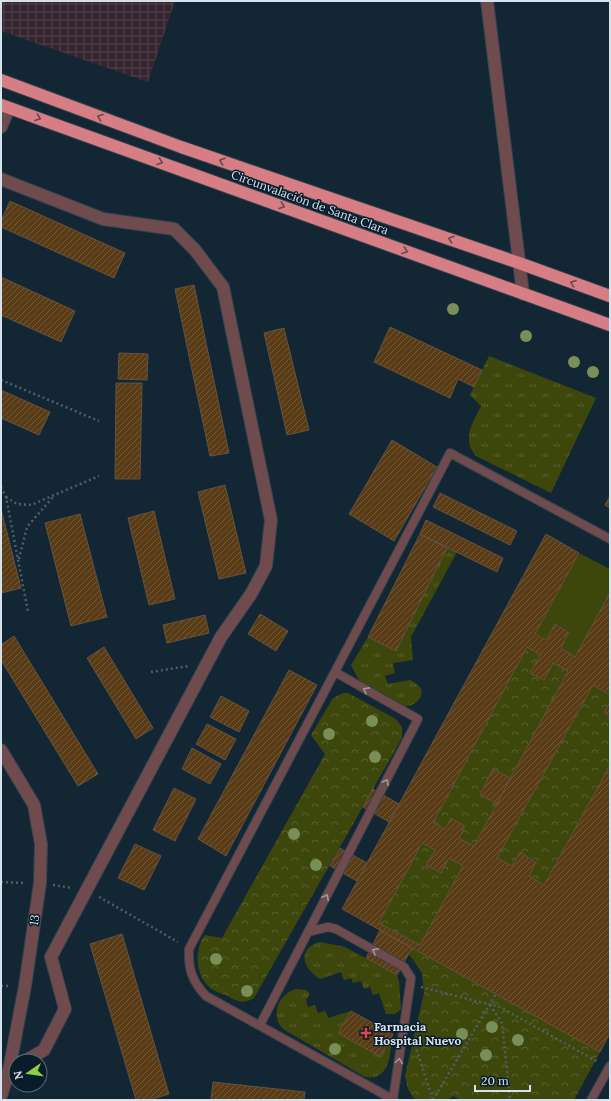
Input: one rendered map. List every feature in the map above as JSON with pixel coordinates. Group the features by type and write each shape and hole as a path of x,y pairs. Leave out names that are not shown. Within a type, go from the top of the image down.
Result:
{"highway":[{"name":"Circunvalación de Santa Clara","path":"1,80 133,129 610,296"},
{"name":"Circunvalación de Santa Clara","path":"5,106 610,325"},
{"path":"115,146 129,140 133,134 133,129"}],"street":[{"path":"487,1 523,294"},
{"path":"1,127 5,106"},
{"path":"1,179 103,219 174,229 195,250 223,287 270,520 266,566 251,594 221,637 51,957 65,1009 44,1050 39,1053"},
{"name":"13","path":"1,750 34,806 41,844 40,884 15,1053"},
{"name":"13","path":"1,1096 8,1080"}],"lane":[{"path":"308,932 328,927 336,929 404,967 410,978 394,1100 206,996 197,986 190,974 188,962 189,949 450,453 610,539"},
{"path":"260,1025 418,719 334,672"},
{"path":"591,1100 609,1067"}],"path":[{"path":"1,380 99,421"},
{"path":"6,497 16,504 31,505 99,476"},
{"path":"1,487 6,497 28,612"},
{"path":"19,562 27,527 55,495"},
{"path":"151,672 207,663"},
{"path":"1,882 40,884 87,890 189,949"},
{"path":"410,985 500,1007 609,1067"},
{"path":"404,1029 413,1040 433,1100 496,994"},
{"path":"490,1004 502,1023 510,1100"}],"shaded area":[{"path":"1,1 175,1 148,82 1,31"}],"green space":[{"path":"489,356 596,398 551,493 476,456 472,450 469,443 470,431 481,406 470,395"},
{"path":"447,548 457,552 411,637 413,660 393,663 395,673 385,676 388,684 410,680 417,684 421,689 422,693 419,700 413,705 405,706 359,680 351,665 368,637 396,651"},
{"path":"579,553 610,569 610,593 575,657 561,648 569,631 556,624 546,640 535,634"},
{"path":"527,647 540,655 530,673 544,680 553,663 568,671 474,846 459,838 465,826 451,818 445,829 433,823"},
{"path":"593,685 610,695 610,765 544,885 529,876 536,861 520,852 512,866 497,858"},
{"path":"343,693 348,693 396,719 402,727 402,738 254,998 243,1002 236,1000 212,990 204,982 199,969 198,961 201,941 205,935 222,938 325,754 311,735 333,698"},
{"path":"422,843 435,850 426,865 440,873 449,858 463,866 420,945 379,923"},
{"path":"320,942 345,947 397,975 399,981 401,1009 395,1014 386,1014 379,993 373,995 370,987 364,989 361,981 353,983 351,978 344,980 341,972 320,979 314,975 306,965 305,954 307,949 312,945"},
{"path":"412,948 600,1052 574,1100 461,1100 453,1096 448,1100 415,1100 408,1089 405,1076 424,993 422,973 409,954"},
{"path":"296,989 306,990 310,994 306,1000 308,1007 315,1005 318,1013 325,1011 328,1018 351,1011 338,1033 381,1056 393,1034 388,1064 380,1075 365,1077 283,1029 277,1018 278,1006 285,996"}],"building":[{"path":"10,201 125,253 114,278 1,227 1,221"},
{"path":"1,277 75,311 61,342 1,315"},
{"path":"194,285 229,453 210,456 175,289"},
{"path":"390,327 482,370 474,387 458,379 450,398 374,362"},
{"path":"284,328 309,430 287,435 264,333"},
{"path":"119,353 148,354 147,380 118,379"},
{"path":"116,383 142,383 140,479 115,479"},
{"path":"1,390 50,412 39,435 1,418"},
{"path":"392,440 437,467 394,541 349,514"},
{"path":"225,485 246,573 219,579 198,492"},
{"path":"440,493 517,531 510,545 433,507"},
{"path":"610,496 610,508 605,505"},
{"path":"1,509 21,588 1,593"},
{"path":"154,511 175,599 149,605 128,518"},
{"path":"80,514 107,617 71,626 45,523"},
{"path":"426,520 503,558 497,572 420,534"},
{"path":"420,534 447,548 396,651 368,637"},
{"path":"546,534 579,553 535,634 546,640 555,624 569,632 561,648 575,657 610,593 610,695 593,685 497,858 512,866 520,852 536,862 529,876 544,885 610,765 610,1033 600,1052 342,909","holes":["527,647 540,655 530,673 544,680 553,663 568,671 474,846 459,838 465,826 451,818 445,829 433,823","422,843 435,850 426,865 441,873 449,858 463,866 420,945 379,923"]},
{"path":"260,614 288,631 276,651 248,634"},
{"path":"205,615 209,633 167,643 163,625"},
{"path":"14,636 98,774 78,786 1,660 1,645"},
{"path":"104,647 153,728 136,739 87,658"},
{"path":"289,670 317,685 226,856 198,839"},
{"path":"221,696 249,711 239,732 210,717"},
{"path":"610,702 610,716 604,713"},
{"path":"207,724 236,739 225,760 196,744"},
{"path":"192,748 221,764 210,784 182,769"},
{"path":"493,769 510,778 497,804 480,795"},
{"path":"174,788 196,799 175,841 153,830"},
{"path":"373,789 399,804 389,822 363,807"},
{"path":"135,844 161,856 144,890 118,878"},
{"path":"340,848 367,863 357,881 330,866"},
{"path":"380,930 412,948 397,975 366,958"},
{"path":"122,934 169,1094 149,1100 136,1100 90,944"},
{"name":"Farmacia Hospital Nuevo","path":"351,1011 393,1034 381,1057 338,1033"},
{"path":"213,1082 305,1092 304,1100 211,1100"}],"place":[{"name":"Farmacia Hospital Nuevo","path":"366,1033"}]}
